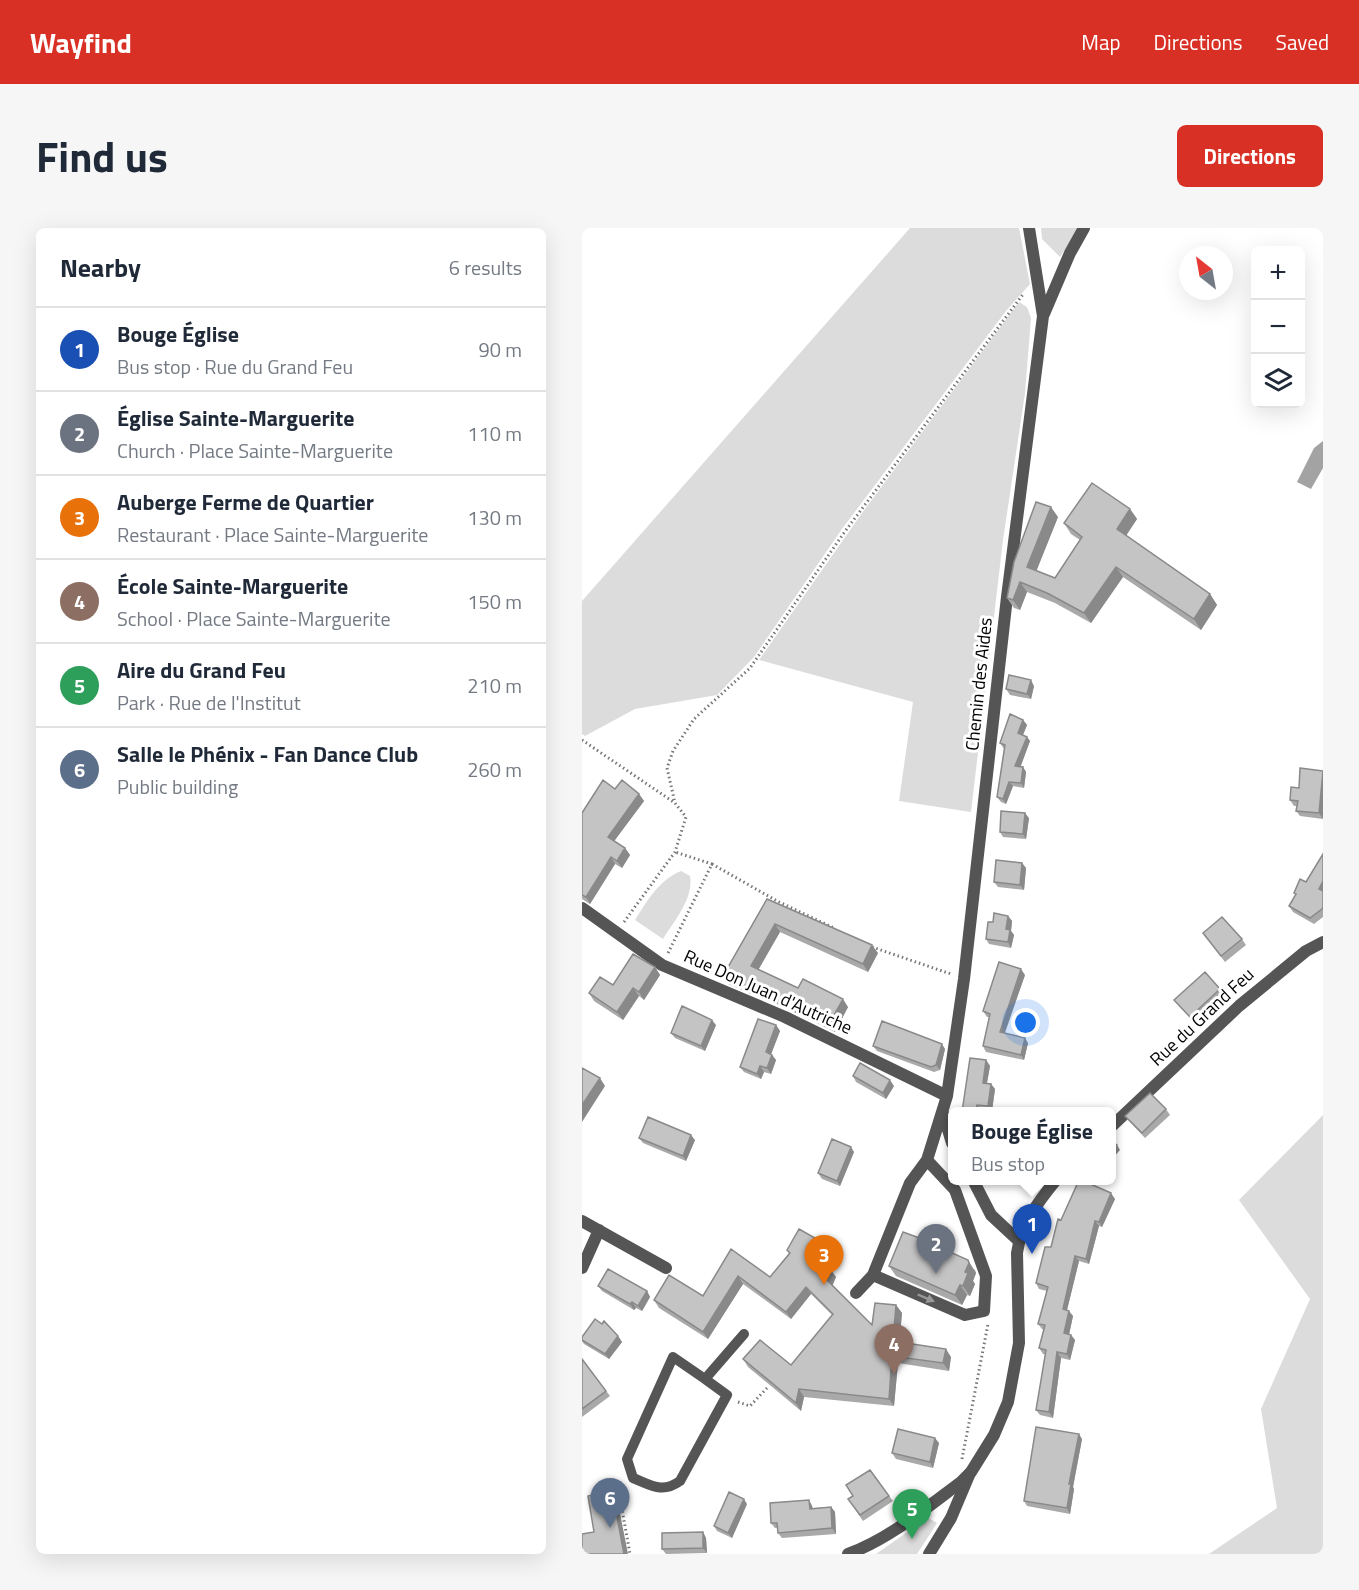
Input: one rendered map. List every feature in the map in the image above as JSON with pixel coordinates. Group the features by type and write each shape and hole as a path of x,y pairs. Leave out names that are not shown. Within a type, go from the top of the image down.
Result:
{"street":[{"name":"Chemin des Aides","path":"873,1275 910,1183 927,1160 947,1096 964,979 1007,597 1044,316 1029,228"},
{"path":"1044,316 1070,253 1084,228"},
{"name":"Rue Don Juan d'Autriche","path":"582,908 662,965 785,1017 947,1096"},
{"name":"Rue du Grand Feu","path":"1116,1122 1239,1006 1305,951 1323,942"},
{"path":"943,1112 948,1129"},
{"path":"927,1160 948,1182"},
{"path":"856,1293 873,1275 965,1315 984,1311 986,1276 955,1190 950,1185"},
{"path":"976,1185 991,1215 1018,1241"},
{"path":"848,1554 862,1549 888,1533 946,1493 994,1435 1008,1402 1019,1343 1018,1241 1035,1205 1052,1185"},
{"path":"582,1221 666,1268"},
{"path":"582,1268 599,1230"},
{"path":"928,1554 951,1518 966,1468"}],"lane":[{"path":"705,1379 744,1334"},
{"path":"673,1357 705,1379 727,1395 680,1481 670,1488 657,1488 633,1478 627,1460 673,1357"}],"path":[{"path":"675,803 667,768 673,751 694,719 750,668 846,530 1017,301"},
{"path":"582,740 675,803 686,817 675,852 616,934"},
{"path":"675,852 712,864 777,901 839,931"},
{"path":"662,965 712,864"},
{"path":"870,946 964,979"},
{"path":"966,1468 988,1325 984,1311"},
{"path":"727,1395 742,1405 750,1406 767,1389"},
{"path":"620,1498 630,1554"}],"shaded area":[{"path":"910,228 1019,228 1030,284 1006,311 842,529 754,657 717,695 635,709 585,736 582,734 582,601"},
{"path":"1041,228 1079,228 1060,257 1042,239"},
{"path":"1019,302 1027,307 1031,318 1025,393 1003,540 971,812 899,801 913,702 759,660 862,513"},
{"path":"1323,441 1323,468 1311,489 1297,482 1314,448"},
{"path":"681,871 690,876 689,893 663,939 635,920 660,885"},
{"path":"1323,1115 1323,1554 1209,1554 1277,1508 1261,1409 1310,1299 1239,1200"},
{"path":"925,1516 937,1523 917,1554 876,1554 906,1533"}],"building":[{"path":"1092,483 1130,509 1117,529 1210,594 1194,619 1116,567 1084,613 1047,593 1020,582 1013,600 1007,598 1014,562 1036,502 1051,507 1027,567 1055,578 1082,537 1064,523"},
{"path":"1009,675 1031,680 1027,694 1006,689"},
{"path":"1010,714 1023,720 1018,733 1027,737 1015,766 1023,767 1021,783 1009,782 1003,799 997,797 1005,745 1000,743"},
{"path":"1300,768 1323,771 1319,813 1296,811 1298,801 1290,800 1291,787 1299,788"},
{"path":"603,780 615,789 622,780 639,794 608,837 625,848 617,861 611,857 586,897 582,895 582,813"},
{"path":"1001,811 1025,813 1023,834 1000,832"},
{"path":"1323,854 1323,881 1319,889 1323,891 1323,907 1310,918 1289,906 1296,894 1294,893 1300,879 1306,882"},
{"path":"996,860 1022,863 1020,885 994,882"},
{"path":"767,899 872,945 863,964 775,924 751,966 798,988 803,979 843,999 829,1024 747,984 746,986 723,976"},
{"path":"994,913 1008,916 1006,929 1010,930 1008,942 986,939 988,922 993,922"},
{"path":"1222,917 1242,939 1221,956 1203,933"},
{"path":"633,954 655,967 639,992 633,988 617,1012 589,993 600,977 613,985"},
{"path":"999,962 1021,969 1000,1032 1025,1038 1021,1055 983,1046 990,1014 983,1011"},
{"path":"1205,972 1220,989 1190,1017 1174,1000"},
{"path":"682,1006 712,1020 701,1046 671,1033"},
{"path":"758,1019 776,1025 766,1052 772,1055 767,1068 760,1066 757,1074 740,1067"},
{"path":"882,1021 942,1044 936,1065 931,1067 873,1046"},
{"path":"970,1058 986,1060 983,1083 991,1084 988,1106 963,1107"},
{"path":"860,1063 890,1080 883,1093 853,1076"},
{"path":"582,1068 600,1078 582,1105"},
{"path":"1150,1093 1166,1109 1142,1133 1125,1116"},
{"path":"648,1117 691,1135 683,1156 639,1138"},
{"path":"832,1139 851,1147 837,1181 818,1173"},
{"path":"1077,1185 1093,1185 1111,1193 1099,1222 1095,1221 1086,1259 1075,1256 1063,1309 1069,1311 1064,1333 1071,1335 1067,1354 1057,1352 1049,1412 1036,1410 1046,1350 1039,1348 1045,1325 1038,1324 1048,1287 1036,1283 1045,1247 1051,1247 1058,1219 1061,1220"},
{"path":"799,1229 829,1246 820,1262 831,1270 826,1279 872,1325 875,1303 896,1305 893,1341 946,1349 943,1363 892,1356 889,1399 799,1389 796,1403 743,1359 760,1340 791,1365 833,1314 806,1287 786,1312 738,1276 703,1332 654,1300 669,1275 703,1296 731,1249 770,1277 790,1253 787,1250"},
{"path":"903,1232 944,1247 943,1249 968,1260 965,1272 968,1273 963,1286 960,1285 955,1295 889,1266"},
{"path":"608,1269 647,1291 638,1306 598,1286"},
{"path":"595,1319 602,1324 604,1321 618,1336 605,1354 582,1340"},
{"path":"582,1359 606,1391 582,1409"},
{"path":"1036,1427 1079,1434 1069,1484 1071,1484 1067,1508 1024,1501"},
{"path":"898,1429 935,1438 930,1462 892,1453"},
{"path":"870,1470 889,1496 860,1515 848,1499 853,1496 846,1485"},
{"path":"612,1491 624,1554 582,1554 582,1534 594,1532 588,1496"},
{"path":"729,1492 744,1499 728,1533 714,1526"},
{"path":"809,1500 810,1509 831,1507 832,1528 778,1533 777,1523 771,1523 770,1503"},
{"path":"703,1532 703,1548 662,1549 662,1533"}],"place":[{"name":"Bouge Église","path":"1032,1254"},
{"name":"Église Sainte-Marguerite","path":"936,1274"},
{"name":"Auberge Ferme de Quartier","path":"824,1285"},
{"name":"École Sainte-Marguerite","path":"894,1374"},
{"name":"Salle le Phénix - Fan Dance Club","path":"610,1528"},
{"name":"Aire du Grand Feu","path":"912,1539"}]}
